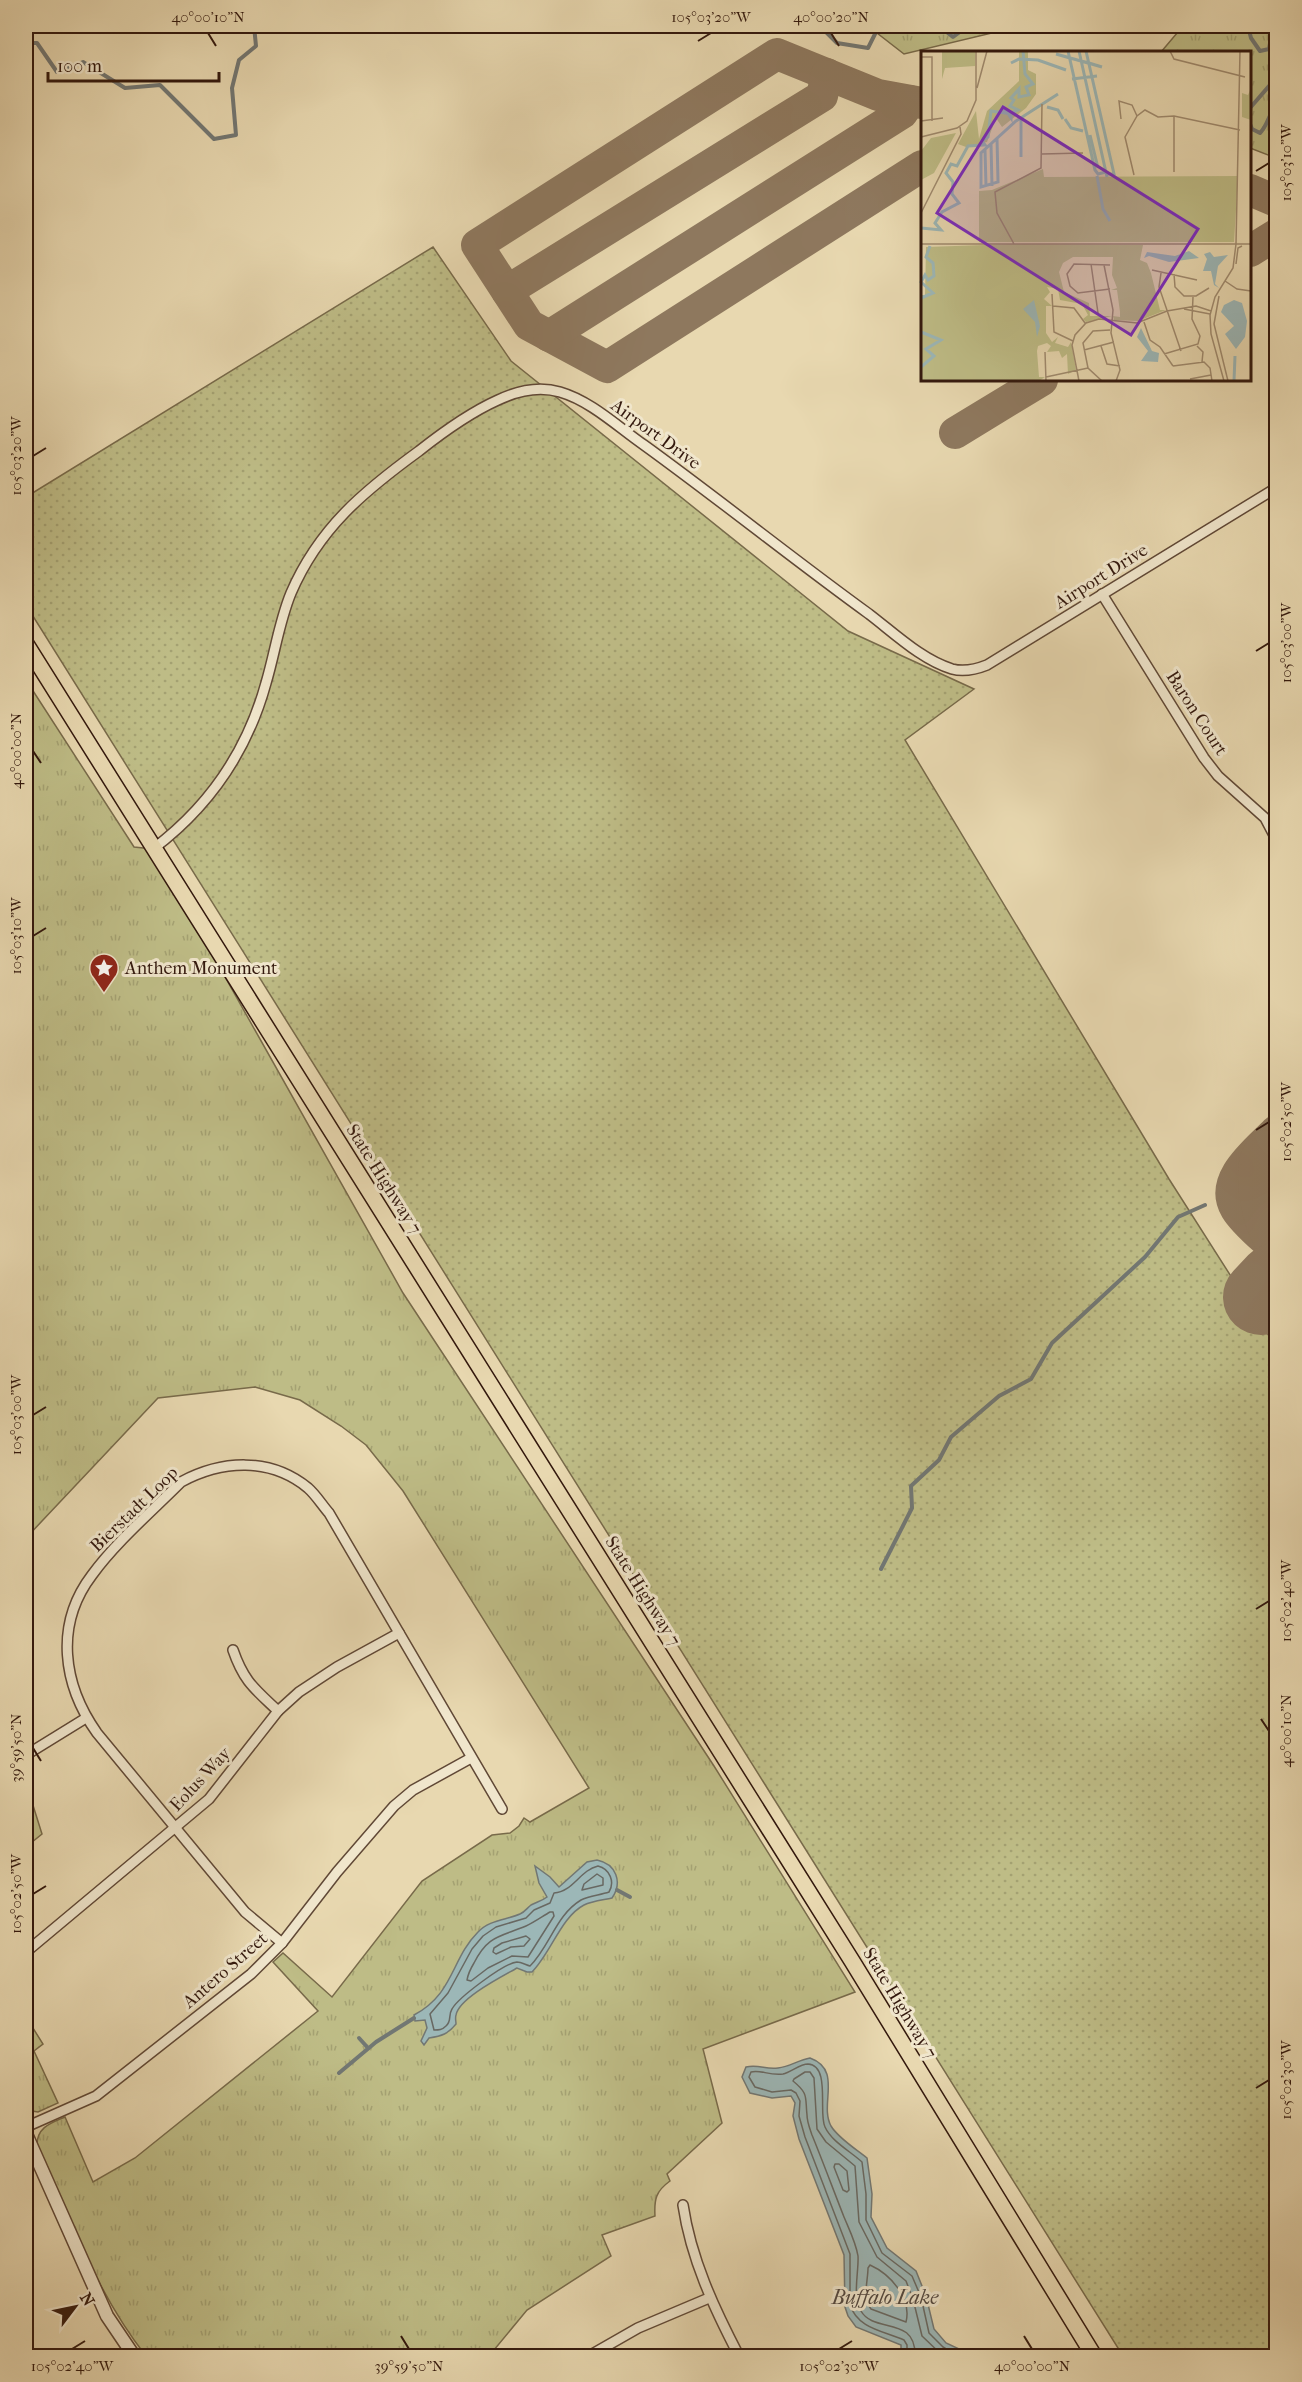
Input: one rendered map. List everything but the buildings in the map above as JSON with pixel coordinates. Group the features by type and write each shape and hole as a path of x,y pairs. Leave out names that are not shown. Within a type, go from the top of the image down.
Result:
{"main road":[{"name":"State Highway 7","path":"28,648 846,1951 1094,2356"}],"street":[{"name":"Airport Drive","path":"153,849 197,812 241,749 260,706 278,633 292,591 330,527 362,494 430,442 471,414 511,394 544,389 560,392 587,405 740,515 919,651 953,669 968,670 987,665 1276,488"},
{"name":"Baron Court","path":"1102,594 1204,758 1226,783 1264,818 1276,839"},
{"name":"Bierstadt Loop","path":"282,1943 245,1912 86,1718 70,1681 67,1652 73,1611 90,1576 181,1482 200,1472 247,1463 285,1474 309,1489 329,1513 502,1809"},
{"name":"Eolus Way","path":"26,1952 176,1829 209,1799 278,1712 299,1692 399,1633"},
{"path":"233,1650 247,1681 278,1712"},
{"path":"26,1755 86,1718"},
{"name":"Antero Street","path":"26,2127 96,2096 251,1974 282,1943 337,1872 394,1806 413,1790 471,1758"},
{"path":"26,2134 107,2316 134,2356"},
{"path":"683,2205 687,2234 709,2298 739,2356"},
{"path":"589,2356 638,2328 709,2298"}],"green space":[{"path":"868,26 1021,26 904,54"},
{"path":"1183,26 1276,26 1276,158 1251,148 1251,51 1162,51"},
{"path":"433,247 511,361 848,631 974,689 905,740 1169,1179 1276,1347 1276,2356 1123,2356 26,605 26,497"},
{"path":"26,680 134,847 153,849 403,1293 714,1766 855,1992 703,2049 722,2123 667,2174 670,2181 657,2196 655,2216 602,2235 611,2256 527,2310 489,2356 146,2356 98,2281 37,2145 42,2130 65,2117 93,2182 135,2158 318,2011 273,1962 283,1953 332,1997 422,1881 492,1835 510,1833 519,1826 524,1818 530,1822 589,1788 403,1491 366,1445 300,1400 255,1387 158,1398 26,1538"},
{"path":"26,1783 42,1834 26,1847"},
{"path":"26,2017 43,2044 34,2051 58,2103 38,2112 26,2110"}],"water":[{"path":"597,1860 609,1865 616,1874 617,1886 612,1898 584,1905 576,1911 562,1926 532,1972 517,1968 482,1988 459,2008 456,2024 450,2030 429,2038 424,2045 421,2041 427,2028 425,2020 415,2021 414,2015 427,2007 445,1987 469,1942 487,1925 520,1914 547,1897 539,1883 535,1866 559,1887 587,1862"},
{"name":"Buffalo Lake","path":"810,2058 820,2063 826,2071 827,2108 831,2126 867,2158 872,2194 871,2217 887,2248 916,2271 926,2296 934,2329 946,2343 974,2356 901,2356 901,2345 856,2327 848,2316 845,2307 844,2255 799,2139 793,2116 795,2103 791,2096 772,2098 750,2093 742,2077 746,2067 778,2068"}],"waterway":[{"path":"26,43 37,43 57,72 83,62 125,88 160,85 214,139 236,135 232,88 239,60 256,46 254,26"},
{"path":"820,26 837,43 868,48 879,26"},
{"path":"939,26 953,37 968,26"},
{"path":"1248,26 1251,38 1260,51 1269,49 1273,26"},
{"path":"1251,107 1276,78"},
{"path":"1251,126 1260,133 1276,106"},
{"path":"881,1569 912,1508 911,1486 939,1460 951,1437 999,1396 1031,1379 1052,1343 1145,1257 1178,1217 1205,1205"},
{"path":"617,1890 630,1897"},
{"path":"339,2073 376,2042 414,2018"},
{"path":"359,2038 368,2048"}],"taxiway":[{"path":"921,103 878,95 777,54 477,245 529,325 607,367 921,167"},
{"path":"507,291 822,96 827,74"},
{"path":"549,336 902,113 910,101"},
{"path":"1251,190 1276,201"},
{"path":"1251,250 1276,235"},
{"path":"955,433 1040,381"},
{"path":"1276,1131 1242,1166 1232,1187 1232,1198 1236,1209 1244,1220 1276,1250"},
{"path":"1263,1146 1256,1159 1254,1178 1261,1222 1269,1239"}],"runway":[{"path":"1261,1297 1276,1281"}],"place":[{"name":"Anthem Monument","path":"104,994"}]}
